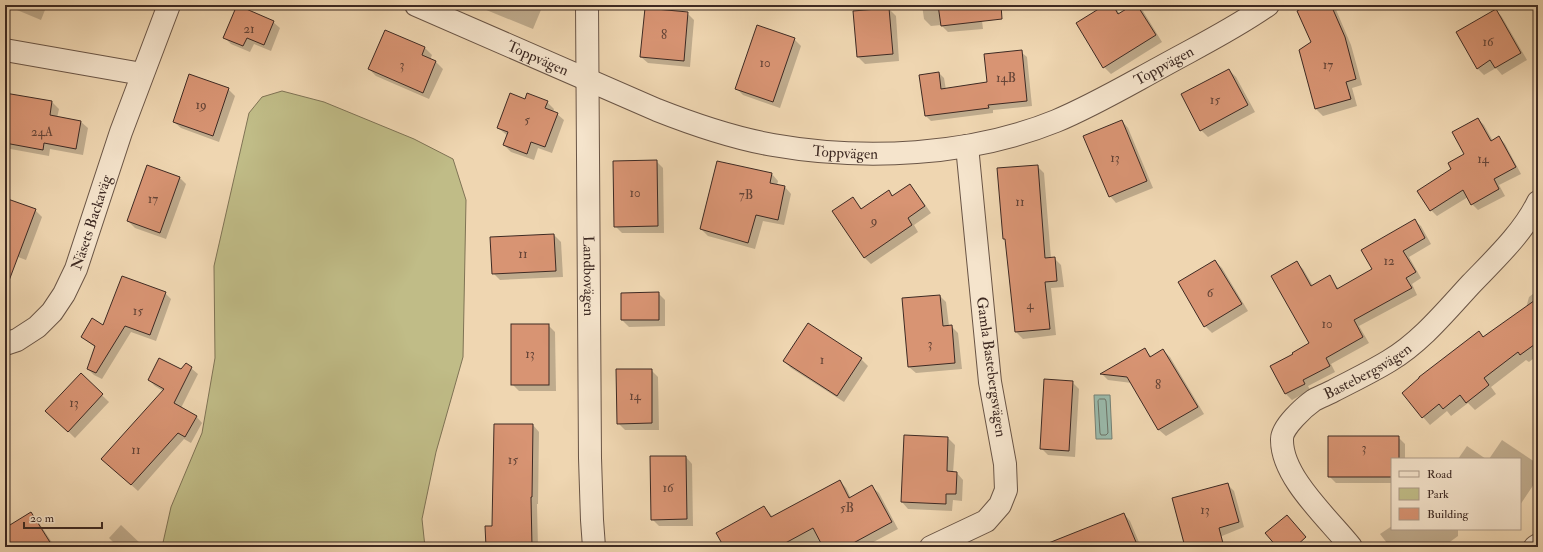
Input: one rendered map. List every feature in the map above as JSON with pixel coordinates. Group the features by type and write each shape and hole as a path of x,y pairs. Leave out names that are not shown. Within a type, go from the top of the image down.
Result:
{"street":[{"name":"Näsets Backaväg","path":"5,344 17,340 36,328 52,312 64,294 76,269 121,132 169,5"},
{"name":"Toppvägen","path":"416,5 697,126 772,145 828,152 883,153 923,152 966,146 1019,133 1055,122 1090,106 1247,20 1268,5"},
{"name":"Landbovägen","path":"587,5 590,443 594,547"},
{"path":"5,50 142,74"},
{"name":"Gamla Bastebergsvägen","path":"931,547 986,521 1000,505 1006,490 1005,464 990,382 966,146"},
{"name":"Bastebergsvägen","path":"1351,547 1306,495 1291,471 1283,449 1282,438 1284,431 1294,418 1314,400 1390,361 1427,331 1502,251 1524,224 1538,202"}],"green space":[{"path":"282,91 324,102 414,139 453,159 466,200 463,357 436,452 422,519 425,547 162,547 171,507 202,433 215,358 214,266 249,113 262,97"}],"water":[{"path":"1094,395 1110,395 1112,439 1096,439"}],"building":[{"path":"237,5 274,21 264,45 247,38 243,46 223,38"},
{"path":"938,5 1001,5 1002,19 941,26"},
{"path":"1105,5 1113,5 1118,14 1133,5 1137,5 1156,35 1103,68 1076,23"},
{"path":"1308,5 1331,5 1345,37 1356,79 1346,82 1351,99 1315,109 1299,50 1311,42 1297,11"},
{"path":"645,8 688,12 684,61 640,57"},
{"path":"889,8 893,54 857,57 853,11"},
{"path":"1496,9 1521,53 1495,68 1490,60 1477,69 1456,32"},
{"path":"757,25 795,38 773,102 735,89"},
{"path":"385,30 425,47 422,55 436,61 423,93 368,69"},
{"path":"1022,50 1027,101 988,105 989,108 925,116 919,75 939,72 941,89 987,82 984,54"},
{"path":"1229,69 1248,105 1200,131 1181,94"},
{"path":"189,74 229,88 213,136 173,122"},
{"path":"5,93 52,101 50,115 81,121 76,149 44,143 43,150 5,143"},
{"path":"510,93 525,99 527,93 548,101 545,108 558,113 545,147 531,142 527,154 503,145 508,132 497,128"},
{"path":"1478,118 1491,141 1499,136 1516,167 1494,179 1499,189 1471,205 1463,190 1430,211 1417,191 1451,169 1448,163 1464,154 1452,132"},
{"path":"1122,120 1147,181 1109,197 1083,136"},
{"path":"657,160 658,226 614,227 613,161"},
{"path":"717,161 772,173 770,183 785,186 778,220 756,215 748,243 700,229"},
{"path":"147,165 180,177 160,233 127,221"},
{"path":"1038,165 1045,258 1055,257 1057,281 1045,282 1050,329 1015,332 1005,239 1003,239 997,168"},
{"path":"910,184 925,206 908,218 912,225 864,258 832,211 853,197 861,209 889,190 892,196"},
{"path":"5,198 36,209 7,286 5,286"},
{"path":"1415,219 1425,238 1403,251 1416,272 1406,278 1412,288 1354,320 1363,337 1326,358 1330,366 1303,380 1305,384 1285,394 1270,366 1293,354 1292,353 1309,343 1271,276 1297,261 1311,286 1330,275 1337,289 1372,269 1361,250"},
{"path":"554,234 556,271 492,274 490,237"},
{"path":"1215,260 1242,304 1204,327 1178,282"},
{"path":"122,276 166,292 150,335 125,326 96,373 87,369 95,346 81,337 92,318 103,325"},
{"path":"659,292 659,320 621,320 621,293"},
{"path":"940,295 943,326 952,325 955,363 908,367 902,298"},
{"path":"1538,298 1538,342 1520,355 1518,352 1484,378 1489,385 1466,403 1460,395 1443,409 1439,404 1422,418 1402,393 1419,377 1479,331 1483,337"},
{"path":"808,323 862,358 837,396 783,361"},
{"path":"511,324 549,324 549,385 511,385"},
{"path":"1145,348 1150,357 1163,349 1198,407 1158,430 1127,377 1100,374"},
{"path":"159,358 181,369 186,363 192,367 174,403 197,416 185,437 178,433 131,485 101,459 164,389 148,380"},
{"path":"616,369 652,369 652,423 617,424"},
{"path":"81,373 103,394 68,432 45,411"},
{"path":"1044,379 1073,381 1069,451 1040,449"},
{"path":"494,424 533,424 531,497 532,547 486,547 485,526 492,526"},
{"path":"904,435 948,437 947,471 957,472 956,494 946,494 946,504 901,502"},
{"path":"1328,436 1399,436 1399,458 1391,458 1391,477 1328,477"},
{"path":"650,456 686,456 687,519 651,520"},
{"path":"840,480 849,498 872,485 892,522 846,547 823,547 813,528 778,547 724,547 716,533 764,506 771,517"},
{"path":"1228,483 1239,522 1219,528 1224,547 1185,547 1172,498"},
{"path":"31,512 53,547 5,547 5,528"},
{"path":"1124,513 1138,547 1041,547 1041,546"},
{"path":"1287,515 1306,537 1295,547 1277,547 1265,533"}]}
